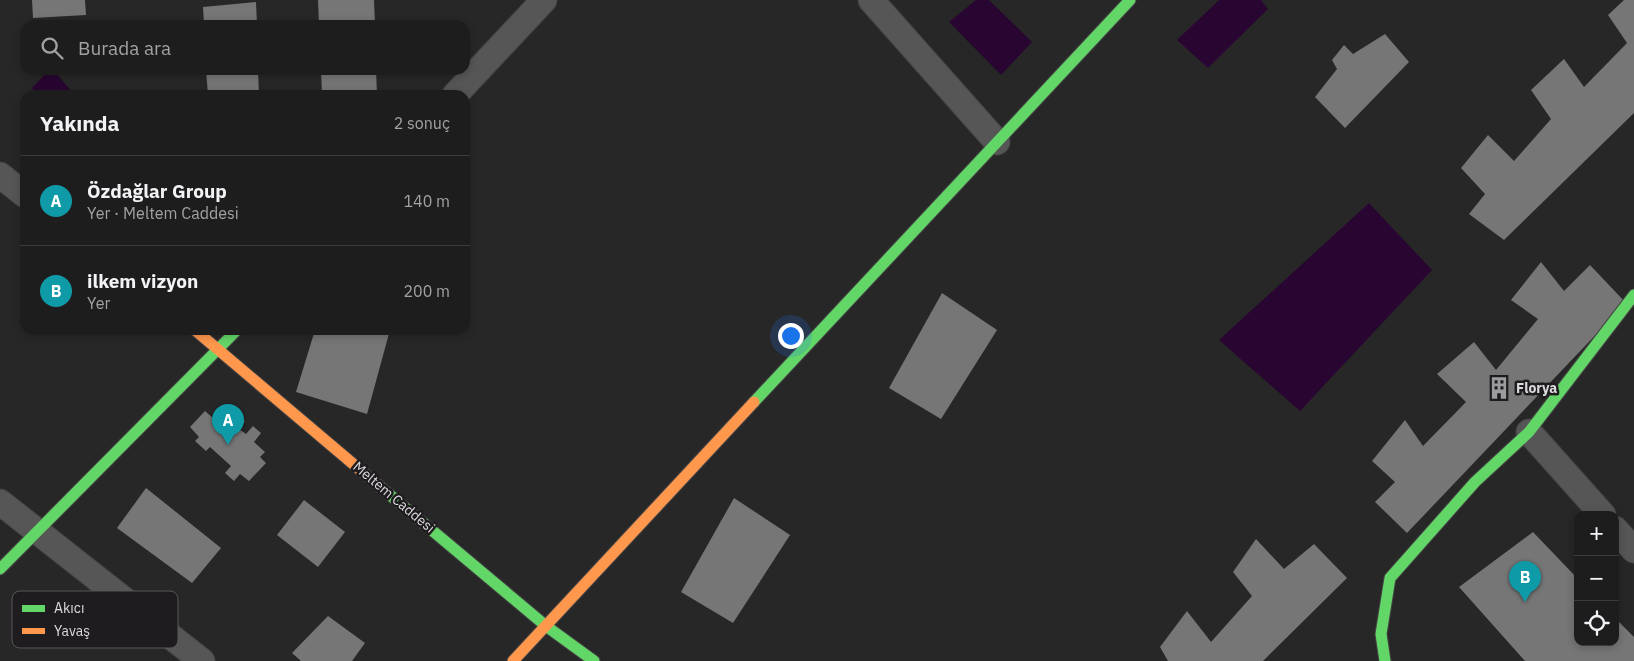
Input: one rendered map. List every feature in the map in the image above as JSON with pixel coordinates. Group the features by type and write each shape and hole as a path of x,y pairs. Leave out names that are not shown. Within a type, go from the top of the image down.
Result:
{"street":[{"path":"461,90 544,0"},
{"path":"871,0 997,142"},
{"path":"513,661 1130,0"},
{"path":"0,175 20,191"},
{"path":"1385,661 1381,634 1390,578 1474,482 1529,432 1634,295"},
{"name":"Meltem Caddesi","path":"201,335 546,626 594,661"},
{"path":"0,569 232,335"},
{"path":"1529,432 1599,511"},
{"path":"0,502 113,591"},
{"path":"1619,533 1634,550"},
{"path":"178,642 202,661"}],"shaded area":[{"path":"976,0 989,0 1032,42 1001,75 949,22"},
{"path":"1219,0 1261,0 1268,9 1208,68 1177,40"},
{"path":"44,75 57,75 71,90 34,90 32,88"},
{"path":"1369,203 1432,270 1300,411 1219,340"}],"building":[{"path":"32,0 85,0 86,15 33,18"},
{"path":"318,0 374,0 375,20 319,20"},
{"path":"1624,0 1634,0 1634,113 1504,240 1469,214 1485,194 1461,168 1488,135 1514,161 1551,119 1531,90 1564,59 1584,87 1627,43 1608,15"},
{"path":"256,2 257,20 204,20 203,7"},
{"path":"1385,34 1409,62 1345,128 1315,97 1337,69 1332,60 1344,45 1353,54"},
{"path":"206,75 258,75 259,90 208,90"},
{"path":"321,75 376,75 377,90 322,90"},
{"name":"Florya","path":"1541,262 1564,291 1590,265 1626,303 1407,533 1375,502 1395,482 1372,461 1405,420 1423,446 1466,402 1437,374 1474,342 1496,370 1538,319 1511,300"},
{"path":"942,293 997,330 941,419 889,388"},
{"path":"313,335 389,335 367,414 296,392"},
{"path":"205,411 214,419 220,411 230,419 235,413 245,421 239,429 246,434 253,426 261,433 254,442 265,452 260,457 266,463 249,481 240,474 234,481 225,473 231,466 210,447 206,451 195,441 199,437 190,427"},
{"path":"146,488 221,548 192,583 117,528"},
{"path":"734,498 790,535 733,623 681,592"},
{"path":"304,500 345,532 318,567 277,535"},
{"path":"1533,532 1574,575 1574,646 1619,646 1619,622 1634,637 1634,661 1525,661 1459,587"},
{"path":"1256,539 1284,569 1314,544 1347,578 1263,661 1168,661 1160,647 1187,611 1211,642 1252,596 1233,572"},
{"path":"328,616 365,643 352,661 301,661 292,653"}],"traffic: fast":[{"path":"754,402 1130,0"},
{"path":"1385,661 1381,634 1390,578 1475,482 1529,432 1634,295"},
{"path":"0,569 232,335"},
{"path":"378,485 546,626 594,661"}],"traffic: slow":[{"path":"201,335 378,485"},
{"path":"513,661 754,402"}],"place":[{"name":"Florya","path":"1499,388"},
{"name":"Özdağlar Group","path":"228,445"},
{"name":"ilkem vizyon","path":"1525,602"}]}
